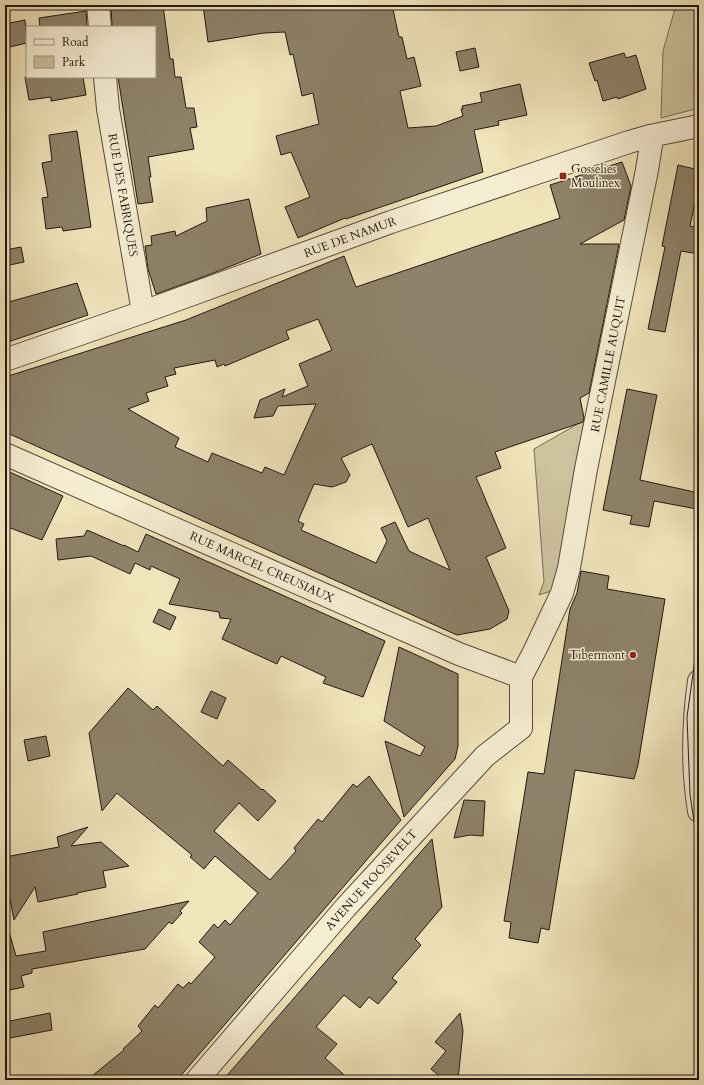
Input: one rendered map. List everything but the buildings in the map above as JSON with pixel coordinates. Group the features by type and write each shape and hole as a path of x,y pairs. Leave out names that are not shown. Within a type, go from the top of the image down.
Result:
{"street":[{"path":"98,5 100,26"},
{"name":"RUE DES FABRIQUES","path":"105,78 108,109 142,312"},
{"name":"RUE DE NAMUR","path":"5,360 391,222 650,136 699,126"},
{"name":"RUE CAMILLE AUQUIT","path":"521,677 562,593 569,568 578,525 586,470 647,170 651,145 650,136"},
{"name":"RUE MARCEL CREUSIAUX","path":"5,454 459,654 521,677"},
{"name":"AVENUE ROOSEVELT","path":"197,1080 346,907 484,756 521,728 521,677"},
{"path":"699,680 694,755 699,811"}],"green space":[{"path":"676,5 699,5 699,108 661,118 663,51"},
{"path":"588,418 554,590 539,595 544,582 534,449"}],"tram line":[{"path":"699,630 687,717 690,794 699,856"}],"place":[{"name":"Gosselies Moulinex","path":"563,176"},
{"name":"Tibermont","path":"633,655"}]}
